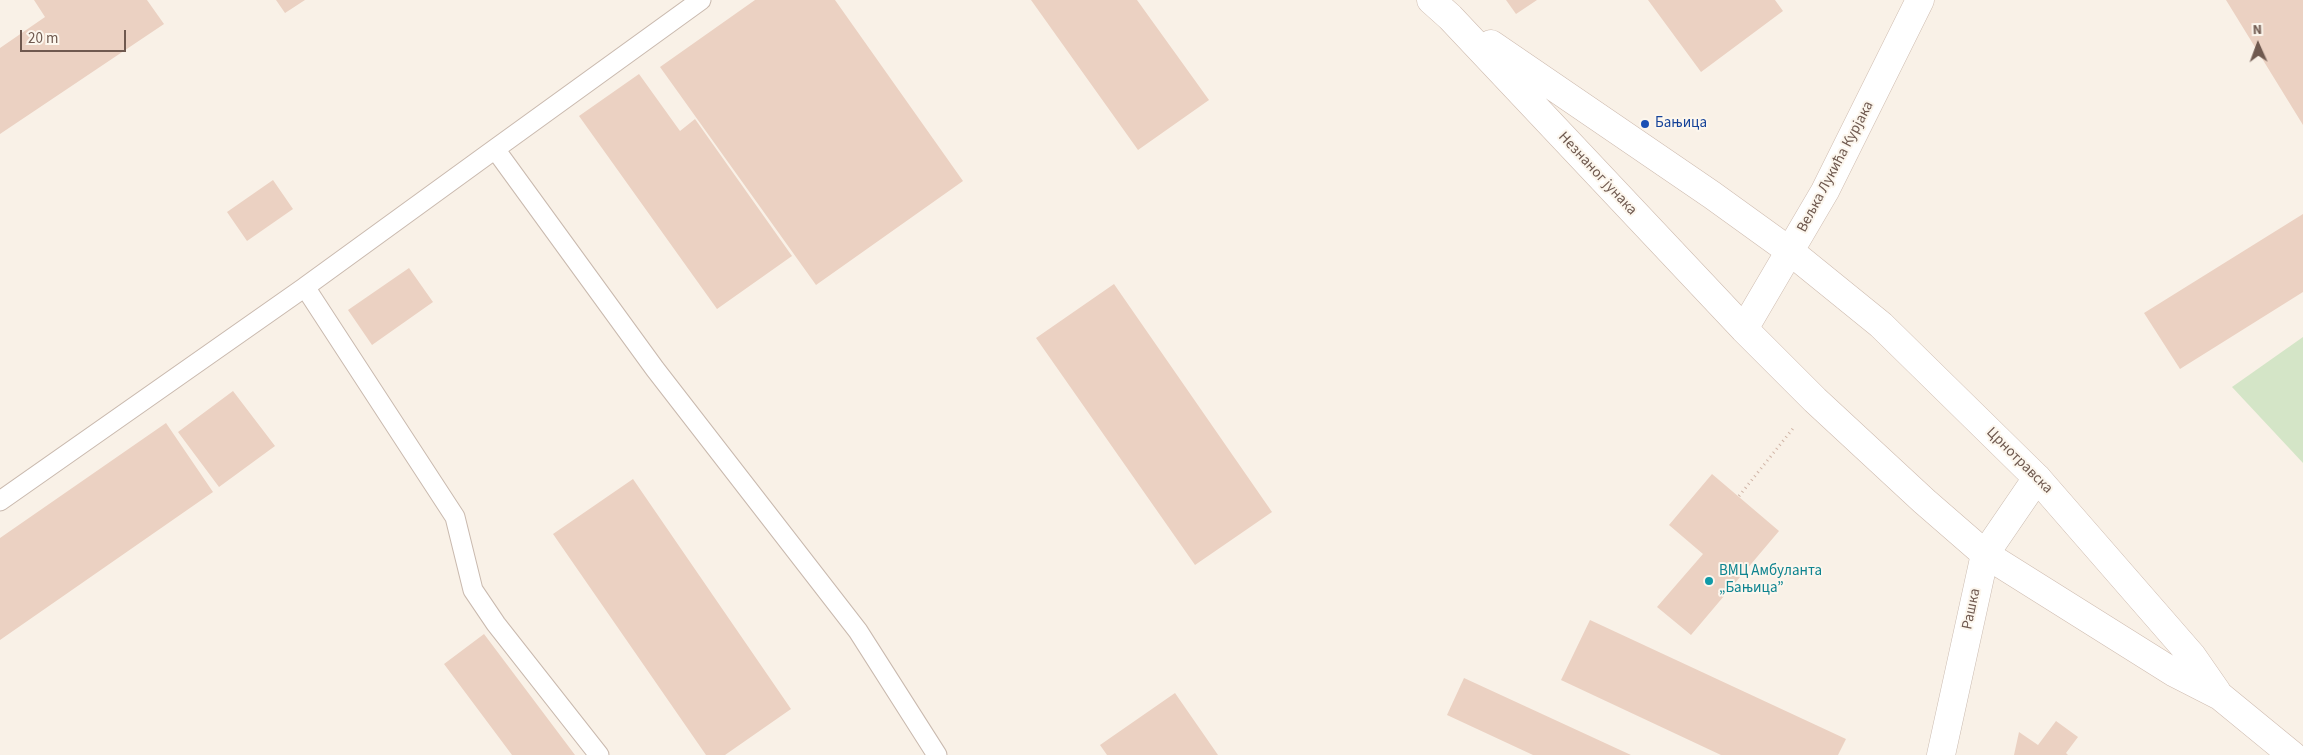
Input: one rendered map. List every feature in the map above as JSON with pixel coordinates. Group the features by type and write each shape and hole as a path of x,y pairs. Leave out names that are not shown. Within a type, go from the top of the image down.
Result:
{"main road":[{"name":"Вељка Лукића Курјака","path":"1744,329 1826,191 1920,0"},
{"name":"Незнаног јунака","path":"1441,8 1712,195 1791,252"},
{"name":"Незнаног јунака","path":"1441,8 1744,329"},
{"name":"Црнотравска","path":"1791,252 1881,325 2037,478 2192,656 2220,696"},
{"name":"Црнотравска","path":"1744,329 1815,400 1924,501 1985,554 2166,667 2220,696 2292,755"},
{"name":"Рашка","path":"1941,755 1985,554 2037,478"}],"lane":[{"path":"0,501 305,287 700,0"},
{"path":"495,149 655,369 858,631 937,755"},
{"path":"305,287 456,517 473,590 496,624 599,755"}],"path":[{"path":"1738,496 1800,420"}],"green space":[{"path":"2303,337 2303,463 2232,387"}],"building":[{"path":"34,0 147,0 164,24 0,134 0,48 45,17"},
{"path":"276,0 305,0 285,13"},
{"path":"755,0 835,0 963,181 816,285 660,67"},
{"path":"1031,0 1137,0 1209,100 1138,150"},
{"path":"1506,0 1537,0 1516,14"},
{"path":"1648,0 1775,0 1783,11 1701,72"},
{"path":"2226,0 2303,0 2303,125"},
{"path":"639,74 680,131 695,119 792,256 717,309 579,116"},
{"path":"273,180 293,209 247,241 227,212"},
{"path":"2303,214 2303,292 2180,369 2144,313"},
{"path":"409,268 433,302 372,345 348,310"},
{"path":"1114,284 1272,512 1195,565 1036,338"},
{"path":"233,391 275,446 219,487 178,432"},
{"path":"166,423 213,492 0,640 0,538"},
{"name":"ВМЦ Амбуланта „Бањица”","path":"1712,474 1779,531 1691,635 1657,607 1703,554 1669,525"},
{"path":"633,479 791,709 725,755 706,755 553,534"},
{"path":"1590,620 1846,739 1838,755 1721,755 1561,680"},
{"path":"484,634 575,755 512,755 444,664"},
{"path":"1464,678 1631,755 1533,755 1447,715"},
{"path":"1175,693 1218,755 1107,755 1100,745"},
{"path":"2056,721 2078,737 2066,753 2068,755 2014,755 2019,732 2038,745"}],"place":[{"name":"Бањица","path":"1645,124"},
{"name":"ВМЦ Амбуланта „Бањица”","path":"1709,581"}]}
